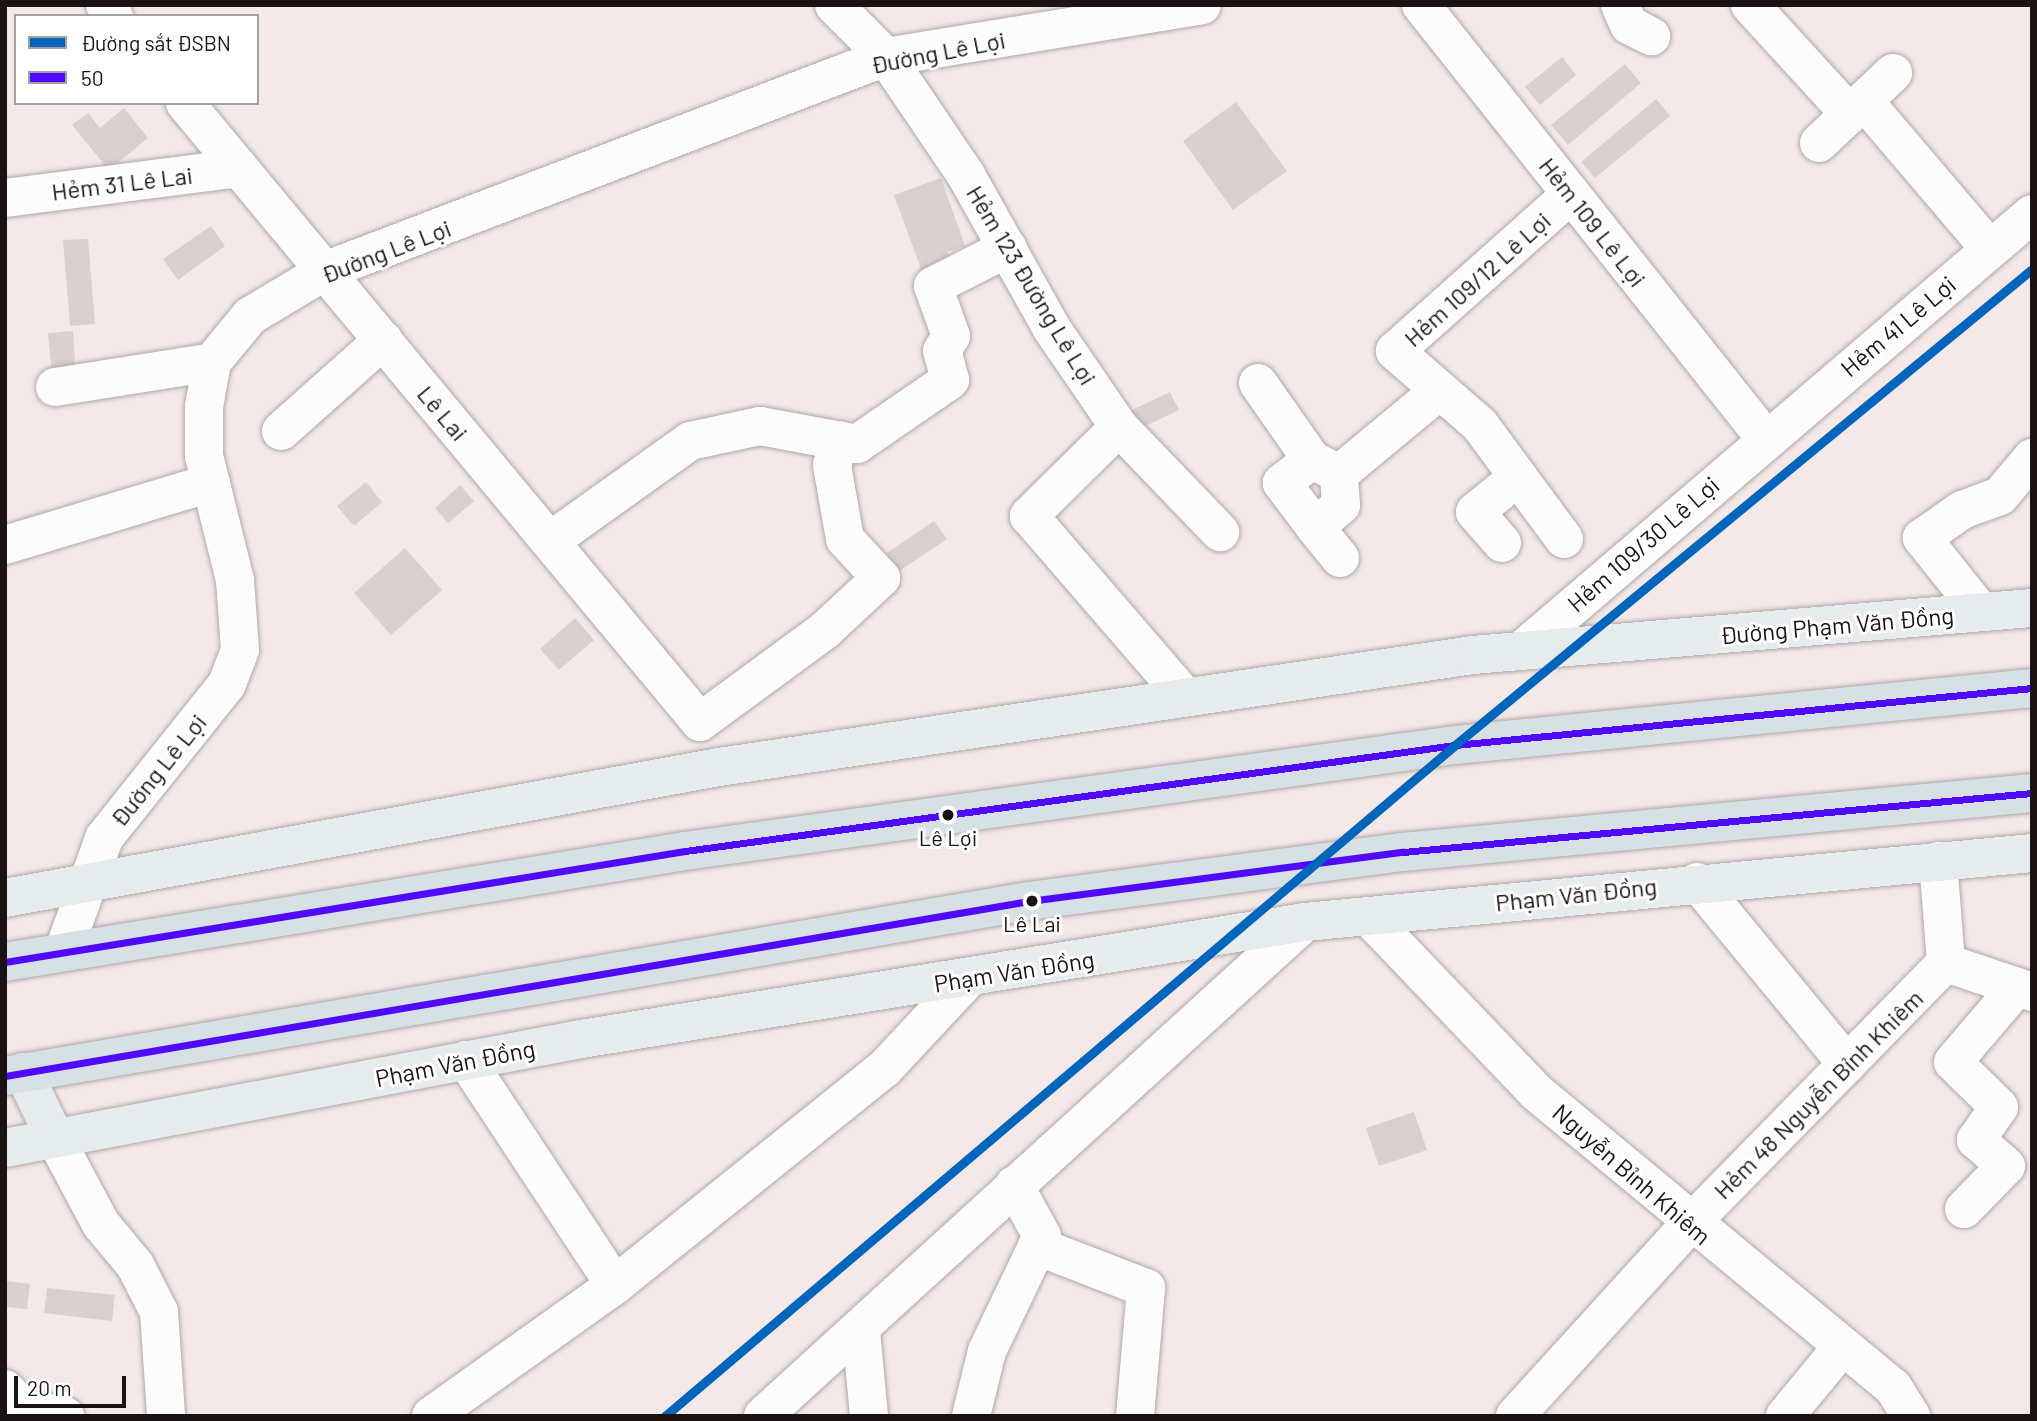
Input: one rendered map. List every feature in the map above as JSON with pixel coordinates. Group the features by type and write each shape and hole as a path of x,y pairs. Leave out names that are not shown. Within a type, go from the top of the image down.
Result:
{"highway":[{"path":"5,962 64,950 685,850 1455,745 2032,688"},
{"path":"14,1074 1029,901 1403,852 2032,793"}],"main road":[{"name":"Đường Phạm Văn Đồng","path":"1522,650 1643,644 2032,608"},
{"path":"5,898 719,767 1522,650"},
{"name":"Phạm Văn Đồng","path":"5,1148 466,1060 1305,922 1697,882 2032,853"},
{"path":"14,1074 55,1138"}],"street":[{"name":"Hẻm 123 Đường Lê Lợi","path":"834,5 886,57 1007,248 1052,329 1119,427 1220,532"},
{"name":"Đường Lê Lợi","path":"64,950 104,838 227,684 240,650 235,580 211,483 204,407 212,362 250,316 327,270 886,57 1202,5"},
{"name":"Hẻm 109 Lê Lợi","path":"1421,5 1765,438"},
{"path":"1620,5 1629,25 1651,36"},
{"path":"1750,5 1857,107 1990,249"},
{"path":"1819,143 1893,73"},
{"name":"Lê Lai","path":"188,105 700,722 824,631 881,578 845,539 832,465 840,440"},
{"name":"Hẻm 31 Lê Lai","path":"5,198 239,168"},
{"name":"Hẻm 109/12 Lê Lợi","path":"1564,539 1480,425 1395,351 1571,194"},
{"name":"Hẻm 41 Lê Lợi","path":"1765,438 2032,214"},
{"path":"550,541 690,441 760,426 857,444 950,380 942,351 951,336 933,286 1007,248"},
{"path":"281,431 383,340"},
{"path":"55,387 212,362"},
{"path":"1258,383 1326,467 1341,505 1315,527"},
{"path":"1340,558 1282,483 1326,467 1440,390"},
{"path":"1119,427 1028,516 1185,697"},
{"name":"Hẻm 109/30 Lê Lợi","path":"1522,650 1765,438"},
{"path":"1981,612 1922,538 1962,510 2000,496 2032,458"},
{"path":"1502,543 1475,512 1518,477"},
{"path":"5,545 211,483"},
{"path":"1938,862 1946,962 2024,990 1953,1062 1999,1107 1976,1140 2006,1166 1964,1209"},
{"path":"1697,882 1847,1064"},
{"name":"Nguyễn Bỉnh Khiêm","path":"1368,916 1536,1092 1689,1224 1893,1387 1911,1416"},
{"path":"767,1414 861,1331 1014,1185 1305,922"},
{"name":"Hẻm 48 Nguyễn Bỉnh Khiêm","path":"1515,1416 1689,1224 1946,962"},
{"path":"431,1416 615,1285 884,1069 968,979"},
{"path":"466,1060 615,1285"},
{"path":"55,1138 101,1224 135,1265 159,1312 166,1416"},
{"path":"971,1416 988,1351 1042,1236 1014,1185"},
{"path":"1037,1246 1146,1288 1135,1416"},
{"path":"861,1331 869,1416"},
{"path":"1785,1416 1842,1347"},
{"path":"5,1389 23,1408 65,1416"}],"building":[{"path":"1562,57 1576,75 1540,105 1525,87"},
{"path":"1625,64 1641,83 1568,145 1551,125"},
{"path":"1656,99 1670,116 1595,178 1581,162"},
{"path":"1236,102 1287,171 1233,210 1183,141"},
{"path":"124,108 148,138 109,170 72,125 88,113 100,128"},
{"path":"941,178 965,246 947,252 954,269 925,280 894,195"},
{"path":"211,226 225,246 178,280 163,259"},
{"path":"88,239 95,324 70,326 63,240"},
{"path":"73,331 76,382 53,384 48,333"},
{"path":"1170,392 1179,410 1137,430 1128,412"},
{"path":"366,482 382,502 354,526 337,506"},
{"path":"460,485 474,501 448,523 435,508"},
{"path":"934,521 947,539 899,571 887,553"},
{"path":"405,548 442,590 391,635 354,593"},
{"path":"575,618 594,640 559,670 540,649"},
{"path":"1414,1112 1427,1150 1379,1166 1366,1128"},
{"path":"5,1281 30,1284 27,1309 5,1307"},
{"path":"47,1288 115,1295 112,1321 44,1313"}],"rail line":[{"name":"ĐSBN","path":"665,1416 1455,745 2032,269"}],"transit line":[{"name":"50","path":"5,962 685,851 1455,745 2032,688"},
{"name":"50","path":"5,1076 1029,901 1403,852 2032,793"}],"place":[{"name":"Lê Lợi","path":"948,815"},
{"name":"Lê Lai","path":"1032,901"}]}
